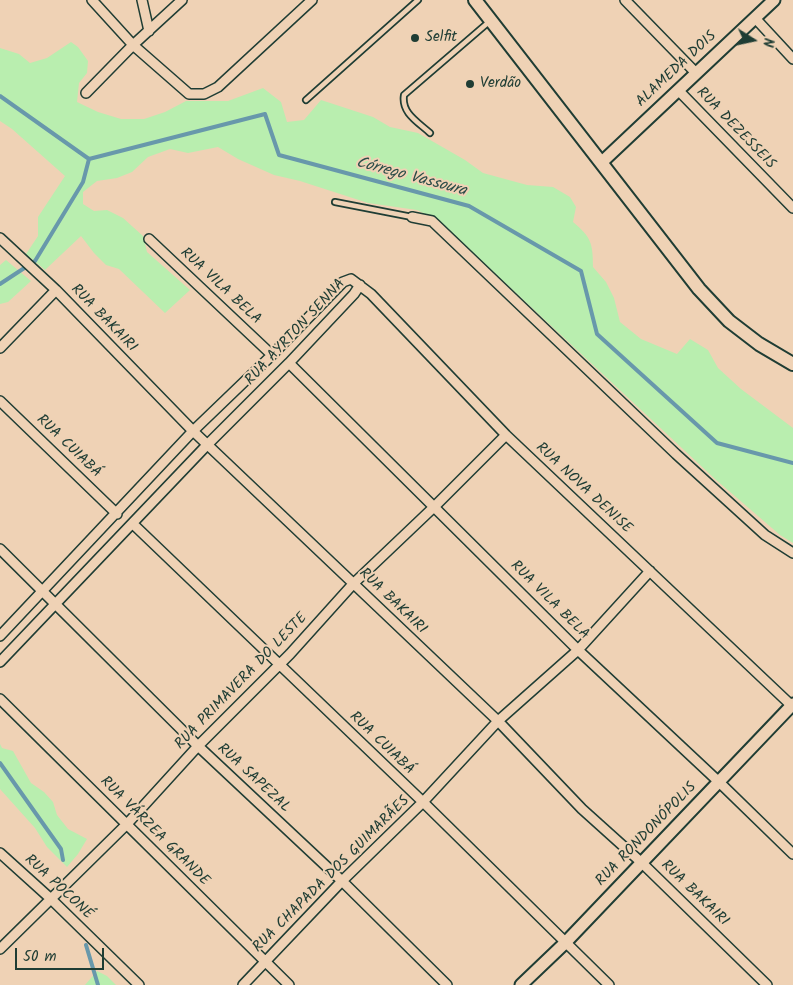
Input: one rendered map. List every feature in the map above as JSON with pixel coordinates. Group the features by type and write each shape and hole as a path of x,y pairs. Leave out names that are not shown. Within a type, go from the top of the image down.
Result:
{"main road":[{"path":"475,0 699,289 729,321 759,344 793,364"}],"street":[{"path":"92,0 133,46 189,94 204,94 218,87 312,0"},
{"path":"142,0 149,30"},
{"path":"86,93 182,0"},
{"path":"625,0 696,73"},
{"name":"ALAMEDA DOIS","path":"602,162 774,0"},
{"path":"755,18 793,59"},
{"name":"RUA DEZESSEIS","path":"678,90 793,208"},
{"path":"412,217 432,222 683,460 766,535 793,553"},
{"name":"RUA BAKAIRI","path":"0,238 56,290 193,431 498,721 582,809 642,863 767,985"},
{"name":"RUA VILA BELA","path":"149,239 272,356"},
{"name":"RUA AYRTON SENNA","path":"0,636 117,514 193,431 272,356 343,282 351,279 360,285 354,294 289,363 208,444 0,662"},
{"name":"RUA NOVA DENISE","path":"360,285 371,294 506,435 792,705"},
{"path":"0,348 56,290"},
{"name":"RUA VILA BELA","path":"289,363 578,650 793,854"},
{"name":"RUA CUIABÁ","path":"0,401 117,514"},
{"name":"RUA PRIMAVERA DO LESTE","path":"0,949 127,824 198,746 278,665 353,584 506,435"},
{"name":"RUA CUIABÁ","path":"133,524 423,802 608,985"},
{"name":"RUA SAPEZAL","path":"0,549 198,746 342,881 447,985"},
{"name":"RUA CHAPADA DOS GUIMARÃES","path":"243,985 342,881 423,802 498,721 578,650 650,571"},
{"name":"RUA VÁRZEA GRANDE","path":"0,699 289,985"},
{"name":"RUA RONDONÓPOLIS","path":"521,985 565,943 792,705"},
{"name":"RUA POCONÉ","path":"0,853 139,985"}],"lane":[{"path":"306,100 418,0"},
{"path":"430,133 407,113 403,102 404,95 491,20"},
{"path":"335,202 412,217"}],"green space":[{"path":"71,42 78,47 88,61 87,73 79,83 77,102 98,112 121,119 144,119 165,112 186,101 228,101 263,88 281,102 287,122 304,120 321,100 373,117 390,127 418,133 465,160 483,173 527,185 553,187 570,197 576,207 573,222 584,232 590,241 593,267 606,282 614,298 620,322 641,339 677,354 690,339 708,350 718,368 741,389 793,428 793,543 780,535 715,479 439,221 417,210 368,203 300,181 274,175 238,159 218,147 188,153 170,149 148,157 132,172 117,178 97,181 83,192 83,204 94,211 107,210 123,218 143,236 147,252 190,290 165,313 119,269 106,265 81,236 45,270 26,254 38,236 38,217 65,176 12,129 0,121 0,48 19,54 30,63 47,58"},
{"path":"6,260 31,281 8,302 0,304 0,265"},
{"path":"0,744 2,748 13,751 31,783 44,792 53,802 57,815 68,829 87,839 67,867 47,847 35,828 0,789"},
{"path":"97,971 107,976 116,985 85,985"}],"waterway":[{"name":"Córrego Vassoura","path":"0,96 89,159 265,114 279,155 469,206 581,271 597,334 717,443 793,463"},
{"path":"0,284 35,261 83,182 89,159"},
{"path":"0,763 61,849 63,860"},
{"path":"86,945 98,985"}],"place":[{"name":"Selfit","path":"415,38"},
{"name":"Verdão","path":"470,84"}]}
